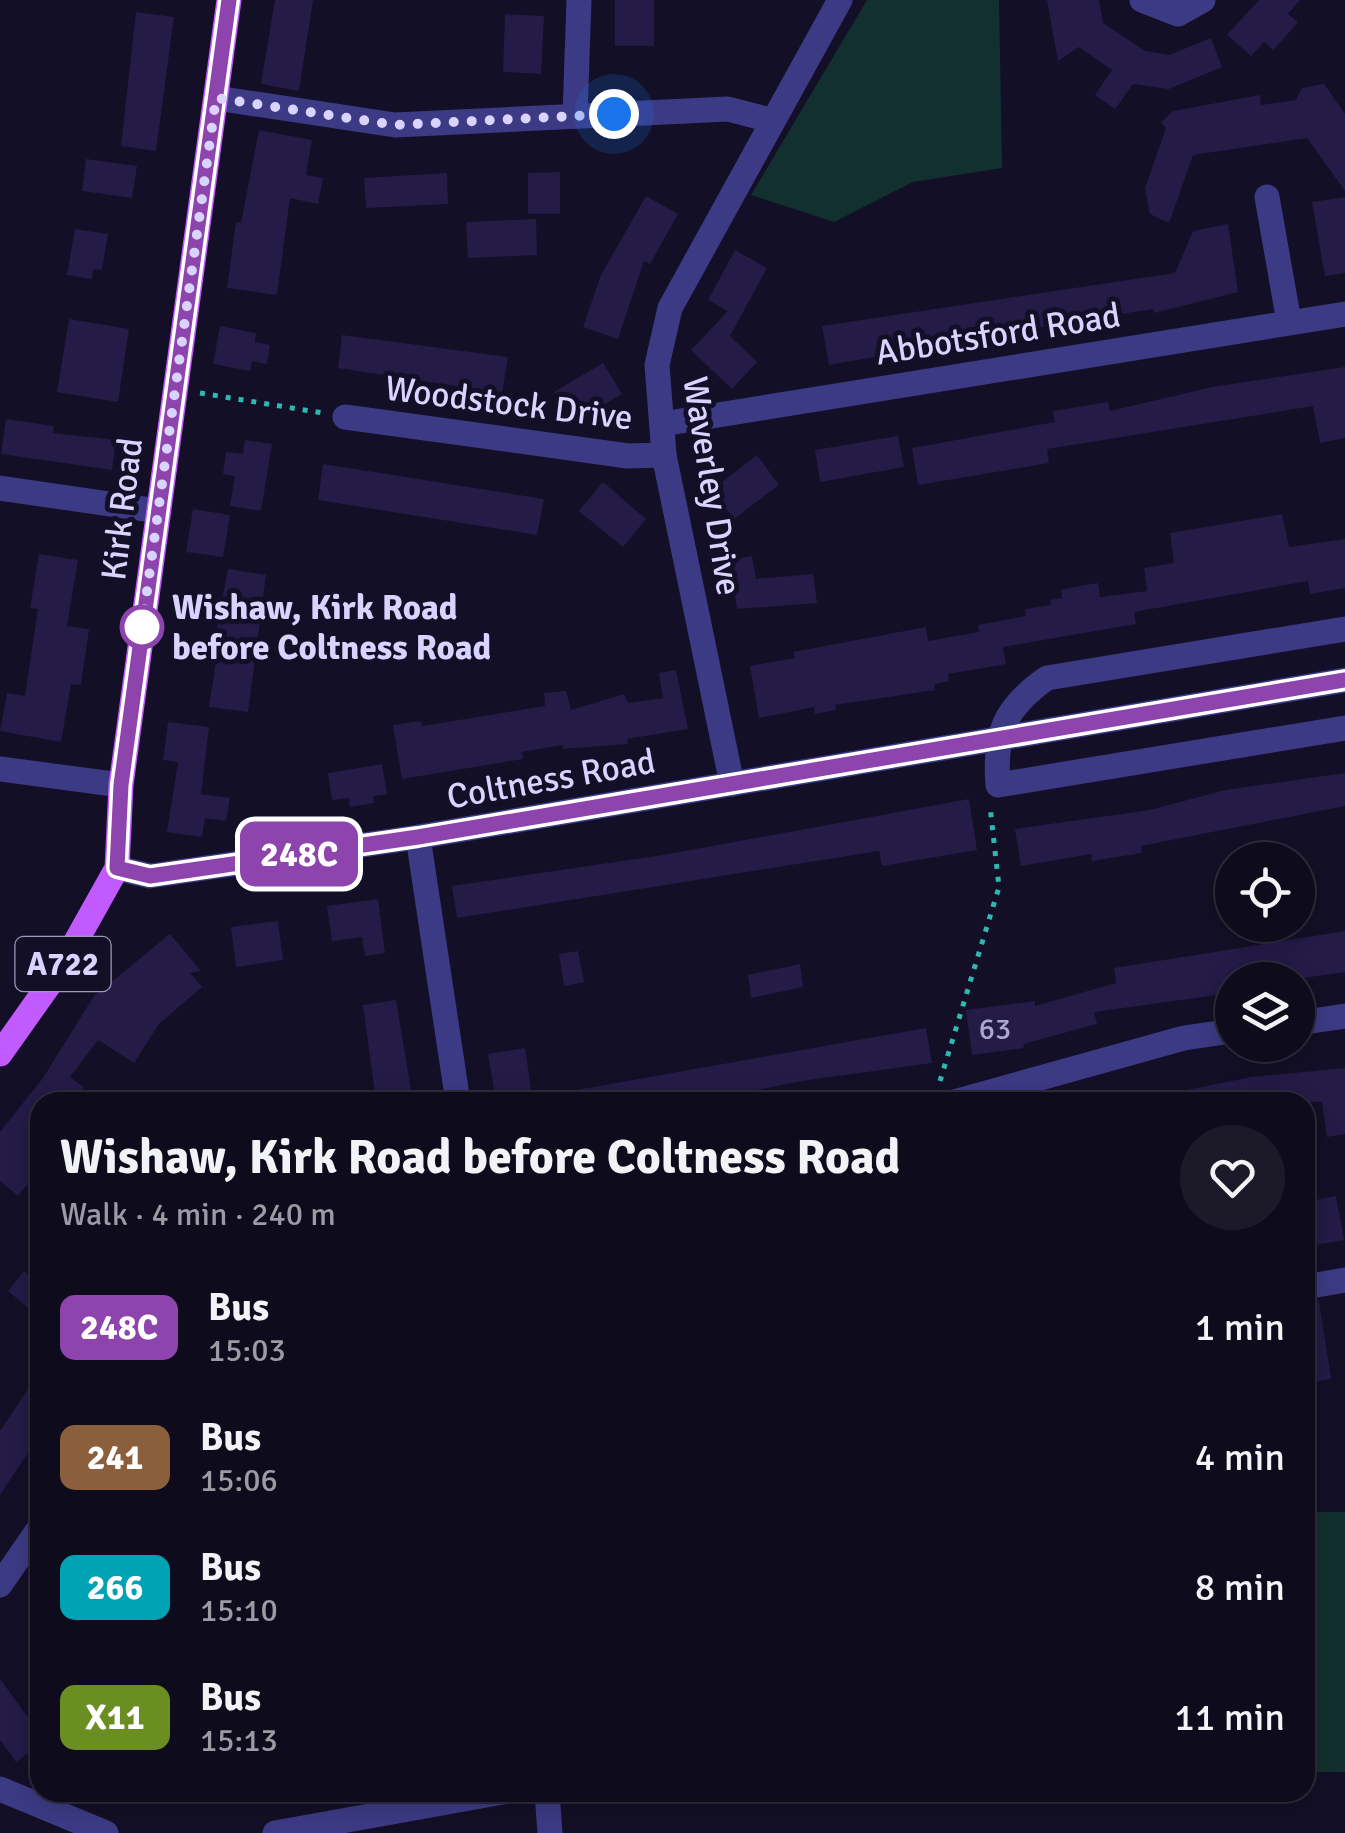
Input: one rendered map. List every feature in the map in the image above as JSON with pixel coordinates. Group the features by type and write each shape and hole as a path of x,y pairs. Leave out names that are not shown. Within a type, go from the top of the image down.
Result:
{"main road":[{"name":"Kirk Road","path":"0,1054 61,968 117,868 121,785 229,0"}],"street":[{"path":"575,116 579,0"},
{"name":"Waverley Drive","path":"732,784 664,454 657,365 670,308 770,120 840,0"},
{"path":"1142,0 1178,14 1203,0"},
{"path":"216,98 395,125 728,108 770,120"},
{"path":"1266,197 1290,322"},
{"name":"Abbotsford Road","path":"662,424 1345,314"},
{"name":"Woodstock Drive","path":"345,416 628,456 664,454"},
{"path":"0,488 158,510"},
{"path":"1345,629 1047,678 1022,695 996,738 998,785 1345,728"},
{"name":"Coltness Road","path":"117,868 150,876 418,837 1345,680"},
{"path":"0,769 121,785"},
{"path":"418,837 456,1092"},
{"path":"1315,1020 1345,1016"},
{"path":"955,1092 1215,1034"},
{"path":"1315,1284 1345,1280"},
{"path":"0,1585 30,1542"},
{"path":"0,1789 30,1801"},
{"path":"31,1802 106,1833"},
{"path":"275,1833 447,1802"},
{"path":"548,1802 550,1833"}],"path":[{"path":"173,388 345,416"},
{"path":"947,1092 998,887 990,808 998,785"}],"green space":[{"path":"867,0 999,0 1002,168 913,182 834,222 751,195"},
{"path":"1315,1512 1345,1512 1345,1772 1315,1772"}],"building":[{"path":"275,0 313,0 299,91 261,84"},
{"path":"615,0 654,0 654,46 615,46"},
{"path":"1047,0 1099,0 1103,23 1145,51 1169,55 1211,38 1222,67 1169,89 1133,84 1115,109 1095,95 1112,70 1079,47 1058,61"},
{"path":"1259,0 1300,0 1288,14 1298,22 1273,50 1264,42 1251,56 1227,35"},
{"path":"136,12 174,17 156,151 121,146"},
{"path":"505,14 544,16 541,74 503,72"},
{"path":"1324,84 1345,114 1345,191 1307,138 1193,155 1169,223 1150,214 1145,188 1166,128 1161,122 1173,111 1260,95 1261,105 1296,100 1302,88"},
{"path":"259,130 312,140 306,175 323,178 318,204 290,198 277,295 227,288 236,222 241,223"},
{"path":"86,159 137,166 132,198 82,191"},
{"path":"560,172 560,214 528,214 528,173"},
{"path":"447,173 448,204 366,208 364,178"},
{"path":"646,196 678,214 650,264 644,261 618,339 583,327 601,275"},
{"path":"1345,197 1345,273 1325,276 1312,202"},
{"path":"536,219 537,255 468,258 466,222"},
{"path":"1228,224 1238,292 1154,313 1153,309 1082,320 829,365 822,326 1175,273 1193,231"},
{"path":"75,229 108,234 102,270 93,269 92,279 67,275"},
{"path":"735,250 767,268 730,336 757,362 732,389 691,350 728,311 708,300"},
{"path":"69,319 129,329 118,402 57,392"},
{"path":"220,326 256,333 255,342 270,345 267,364 252,361 250,371 213,364"},
{"path":"342,335 508,357 502,393 338,368"},
{"path":"603,363 622,394 573,423 554,392"},
{"path":"1345,367 1345,438 1320,443 1313,406 1047,449 1049,463 918,485 912,448 1055,422 1053,411 1108,402 1110,411 1212,387"},
{"path":"6,419 54,426 53,433 116,440 112,470 1,454"},
{"path":"898,436 904,467 820,482 815,450"},
{"path":"245,440 272,444 261,511 230,506 235,476 223,474 226,452 243,454"},
{"path":"757,455 779,485 734,519 712,490"},
{"path":"323,464 544,499 537,535 318,500"},
{"path":"603,482 646,519 623,547 579,511"},
{"path":"193,509 230,515 223,557 186,552"},
{"path":"1282,514 1289,547 1345,539 1345,588 1310,594 1308,581 1134,612 1136,624 1003,647 1006,664 948,674 949,681 934,684 935,690 835,705 836,710 815,714 814,707 759,718 750,666 795,658 793,652 926,627 928,641 979,632 978,625 1026,616 1025,609 1051,605 1050,600 1062,598 1061,590 1074,587 1098,583 1100,597 1147,591 1144,568 1174,563 1170,533"},
{"path":"39,554 78,560 67,626 89,629 81,685 71,684 61,742 0,731 7,693 25,696 38,609 30,608"},
{"path":"752,556 756,579 813,574 817,603 737,609 729,560"},
{"path":"228,569 266,575 248,712 209,707 219,642 214,642"},
{"path":"676,670 688,729 627,739 628,744 563,749 563,745 522,752 523,759 402,779 393,725 421,721 422,726 545,706 544,693 566,691 571,710 624,694 628,703 663,698 659,673"},
{"path":"168,722 209,727 201,794 230,798 226,821 205,818 202,837 167,832 178,762 163,760"},
{"path":"382,764 387,794 373,796 374,803 350,807 349,798 332,800 328,773"},
{"path":"1345,773 1345,806 1141,846 1142,853 1092,861 1091,854 1021,866 1015,829 1150,810 1225,790"},
{"path":"969,799 977,850 882,866 879,851 457,918 452,886 663,855"},
{"path":"378,899 385,953 365,956 362,937 332,941 327,906"},
{"path":"278,921 283,960 236,967 231,927"},
{"path":"1345,931 1345,972 1315,976 1315,962 1215,962 1215,995 1094,1012 1097,1024 1023,1044 1024,1048 972,1055 966,1010 1035,1001 1035,1006 1116,983 1114,968 1276,942 1315,942 1315,936"},
{"path":"170,934 201,971 190,973 202,987 159,1024 134,1063 98,1040 70,1077 84,1088 81,1092 32,1092 43,1078 94,996"},
{"path":"578,951 584,982 564,986 559,954"},
{"path":"800,964 803,987 751,998 748,975"},
{"path":"396,1000 411,1092 375,1092 363,1005"},
{"path":"926,1028 932,1063 748,1092 565,1092"},
{"path":"525,1048 532,1092 494,1092 488,1054"},
{"path":"1345,1068 1345,1134 1327,1137 1322,1102 1315,1102 1315,1092 1177,1092 1251,1077"},
{"path":"30,1094 30,1181 18,1196 0,1181 0,1132"},
{"path":"1336,1196 1344,1240 1315,1245 1315,1200"},
{"path":"24,1271 30,1276 30,1309 8,1291"},
{"path":"1319,1301 1331,1379 1315,1381 1315,1302"},
{"path":"30,1386 30,1450 0,1495 0,1431"},
{"path":"0,1679 30,1720 30,1752 16,1762 0,1740"}],"bus line":[{"name":"248C","path":"229,0 121,785 117,868 150,876 418,837 1345,680"}],"place":[{"name":"Wishaw, Kirk Road before Coltness Road","path":"142,627"}],"route":[{"path":"142,627 216,98 395,125 614,114"}]}
